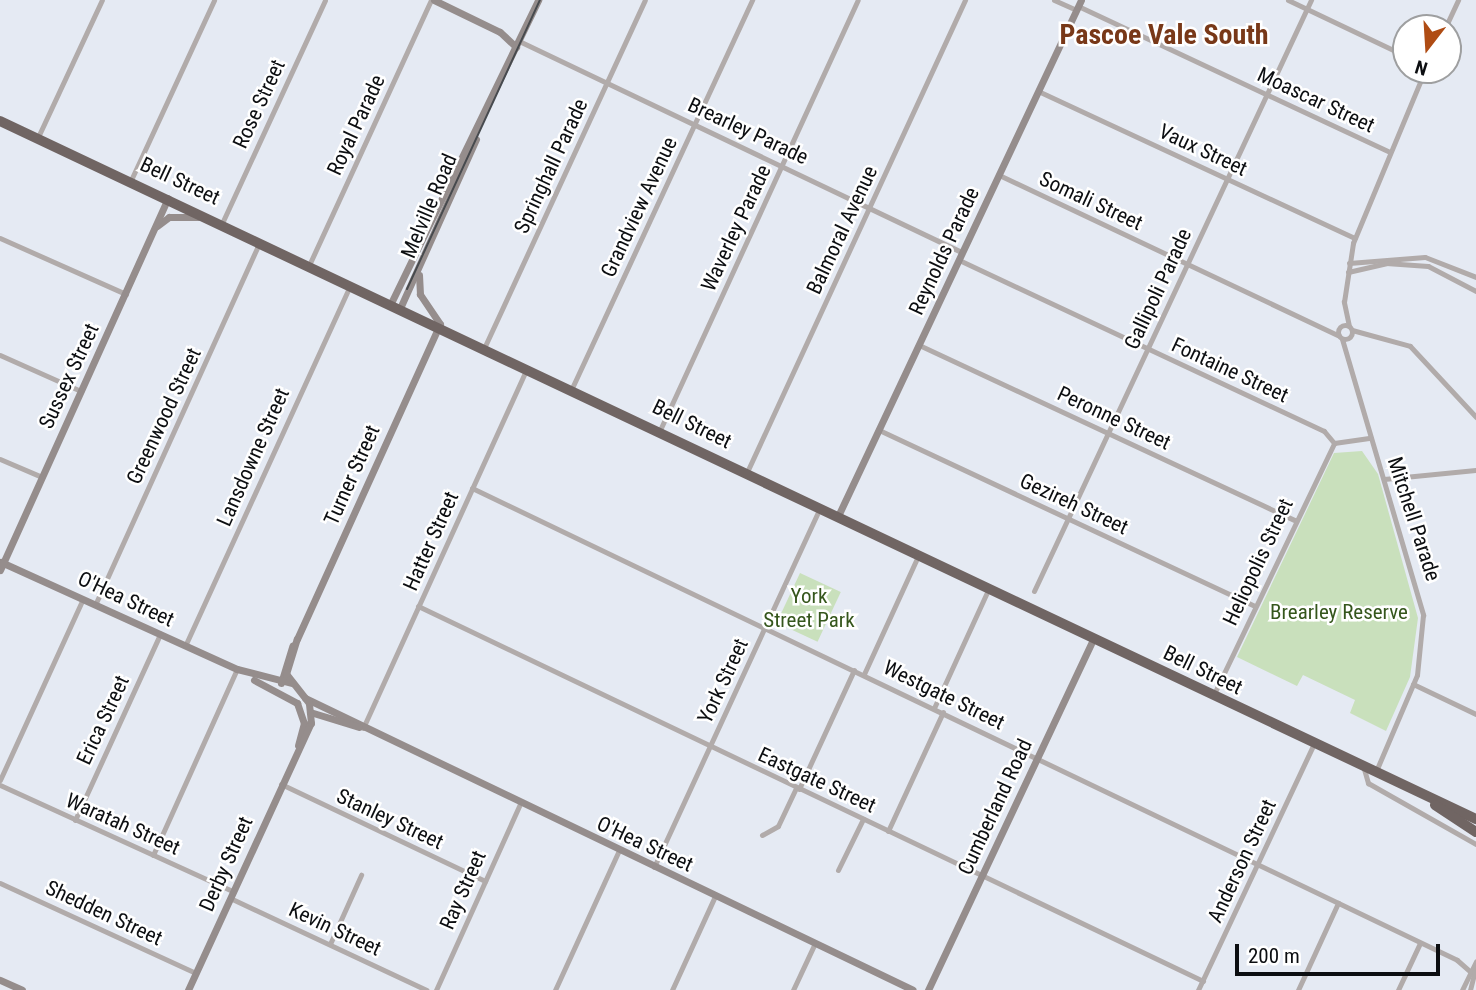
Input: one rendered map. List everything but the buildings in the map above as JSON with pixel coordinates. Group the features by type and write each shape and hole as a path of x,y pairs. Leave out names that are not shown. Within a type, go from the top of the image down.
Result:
{"highway":[{"name":"Bell Street","path":"0,121 440,324 1364,769 1476,819"},
{"name":"Bell Street","path":"1424,797 1476,832"}],"street":[{"path":"38,137 102,0"},
{"path":"131,180 214,0"},
{"name":"Rose Street","path":"223,222 325,0"},
{"name":"Brearley Parade","path":"432,0 869,208 961,256"},
{"name":"Royal Parade","path":"310,263 432,0"},
{"name":"Melville Road","path":"396,304 538,0"},
{"name":"Springhall Parade","path":"485,346 645,0"},
{"name":"Grandview Avenue","path":"572,388 752,0"},
{"name":"Waverley Parade","path":"660,430 858,0"},
{"name":"Balmoral Avenue","path":"747,472 965,0"},
{"name":"Moascar Street","path":"1054,0 1078,5 1388,151"},
{"path":"1287,0 1392,49"},
{"name":"Gallipoli Parade","path":"1034,591 1311,0"},
{"name":"Reynolds Parade","path":"838,516 1078,5"},
{"name":"Brearley Parade","path":"500,32 519,41"},
{"path":"1419,84 1388,151 1354,238 1340,338 1350,333 1365,334 1416,350 1476,417"},
{"name":"Vaux Street","path":"1038,91 1354,238"},
{"name":"Melville Road","path":"396,304 419,275 484,118"},
{"name":"Somali Street","path":"999,175 1322,327 1340,338"},
{"name":"Sussex Street","path":"1,565 169,197"},
{"path":"152,232 176,215 223,222"},
{"path":"0,238 126,294"},
{"name":"Greenwood Street","path":"95,605 261,240"},
{"name":"Fontaine Street","path":"961,256 1148,349 1324,431 1334,443"},
{"path":"1349,264 1425,257 1476,277"},
{"path":"1348,272 1386,263 1428,266 1476,291"},
{"path":"419,275 419,294 440,324"},
{"name":"Lansdowne Street","path":"185,646 352,283"},
{"path":"1344,314 1350,333"},
{"name":"Turner Street","path":"280,679 440,324"},
{"name":"Somali Street","path":"1322,327 1340,328 1350,333"},
{"name":"Mitchell Parade","path":"1347,352 1350,333"},
{"name":"Mitchell Parade","path":"1340,338 1347,352 1371,438 1422,597 1423,643 1413,684 1375,774"},
{"name":"Peronne Street","path":"919,345 1295,520"},
{"path":"0,355 81,391"},
{"name":"Hatter Street","path":"363,727 528,367"},
{"name":"Gezireh Street","path":"879,430 1255,606"},
{"path":"1334,443 1371,438"},
{"name":"Heliopolis Street","path":"1213,696 1334,443"},
{"path":"0,458 42,477"},
{"path":"1384,479 1476,470"},
{"name":"Westgate Street","path":"472,488 1258,864 1420,943 1471,972"},
{"name":"York Street","path":"654,867 820,507"},
{"path":"864,674 919,554"},
{"name":"O'Hea Street","path":"1,565 83,599 286,694"},
{"path":"934,708 989,589"},
{"path":"0,780 83,599"},
{"name":"Eastgate Street","path":"418,606 1203,981"},
{"name":"Erica Street","path":"75,820 160,634"},
{"name":"Turner Street","path":"293,684 286,670 297,639"},
{"name":"Cumberland Road","path":"928,990 1093,639"},
{"path":"153,855 237,670"},
{"name":"O'Hea Street","path":"237,670 293,684"},
{"path":"762,835 778,826 854,670"},
{"path":"280,679 286,694 297,703"},
{"path":"293,684 312,712"},
{"path":"1413,684 1476,714"},
{"name":"O'Hea Street","path":"303,697 520,804 913,990"},
{"name":"O'Hea Street","path":"297,703 312,712 363,727"},
{"name":"Derby Street","path":"296,752 304,723 297,703"},
{"name":"Derby Street","path":"189,990 312,712"},
{"path":"888,831 943,712"},
{"name":"Anderson Street","path":"1198,990 1314,744"},
{"name":"Bell Street","path":"1364,769 1367,783 1476,844"},
{"name":"Stanley Street","path":"281,784 485,881"},
{"name":"Waratah Street","path":"0,785 231,894"},
{"name":"Ray Street","path":"436,990 520,804"},
{"path":"838,870 863,820"},
{"path":"555,990 619,850"},
{"path":"330,944 361,875"},
{"name":"Shedden Street","path":"0,883 196,973"},
{"name":"Kevin Street","path":"231,894 426,990"},
{"path":"671,990 715,896"},
{"path":"1298,990 1338,903"},
{"path":"793,990 815,943"},
{"path":"1398,990 1420,943"},
{"path":"1462,990 1476,964"},
{"path":"1470,990 1471,972"},
{"path":"0,980 22,990"}],"green space":[{"name":"Brearley Reserve","path":"1362,451 1378,474 1418,618 1410,677 1386,731 1350,713 1355,700 1303,675 1297,686 1237,657 1334,453"},
{"name":"York Street Park","path":"800,573 841,592 818,642 777,623"}],"tram line":[{"path":"407,289 540,0"}],"district":[{"name":"Pascoe Vale South","path":"1164,35"}]}
